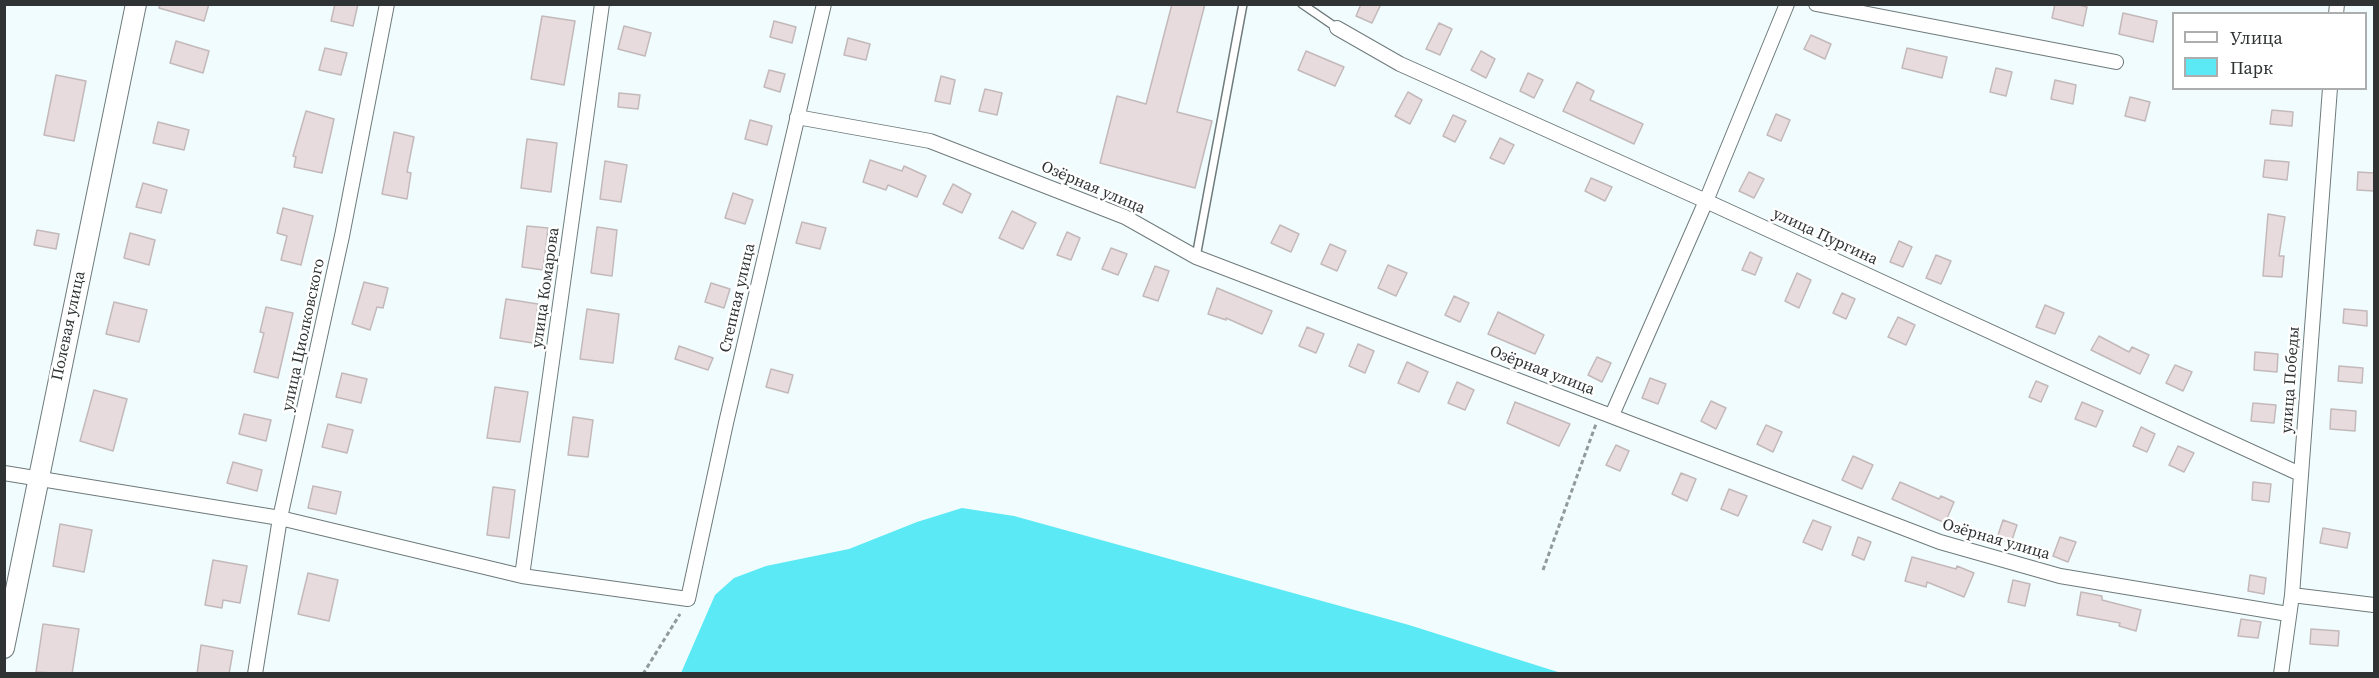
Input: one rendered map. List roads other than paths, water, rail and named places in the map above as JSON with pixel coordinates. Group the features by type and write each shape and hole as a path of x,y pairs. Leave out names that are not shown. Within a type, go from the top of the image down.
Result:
{"street":[{"name":"Полевая улица","path":"4,648 136,4"},
{"name":"улица Циолковского","path":"255,674 280,518 342,236 387,4"},
{"name":"улица Комарова","path":"522,576 602,4"},
{"name":"Степная улица","path":"522,576 688,599 709,511 726,423 824,4"},
{"path":"1606,413 1706,201 1787,4"},
{"path":"1816,4 2116,62"},
{"name":"улица Пургина","path":"1337,28 1400,64 1706,201 2300,474"},
{"name":"улица Победы","path":"2281,674 2292,595 2330,90"},
{"name":"Озёрная улица","path":"797,117 930,141 1125,217 1196,257 1940,542 2060,576 2288,614"},
{"path":"4,473 280,518 522,576"},
{"path":"2292,595 2374,605"}],"lane":[{"path":"1196,257 1244,4"},
{"path":"1302,4 1337,28"}]}
